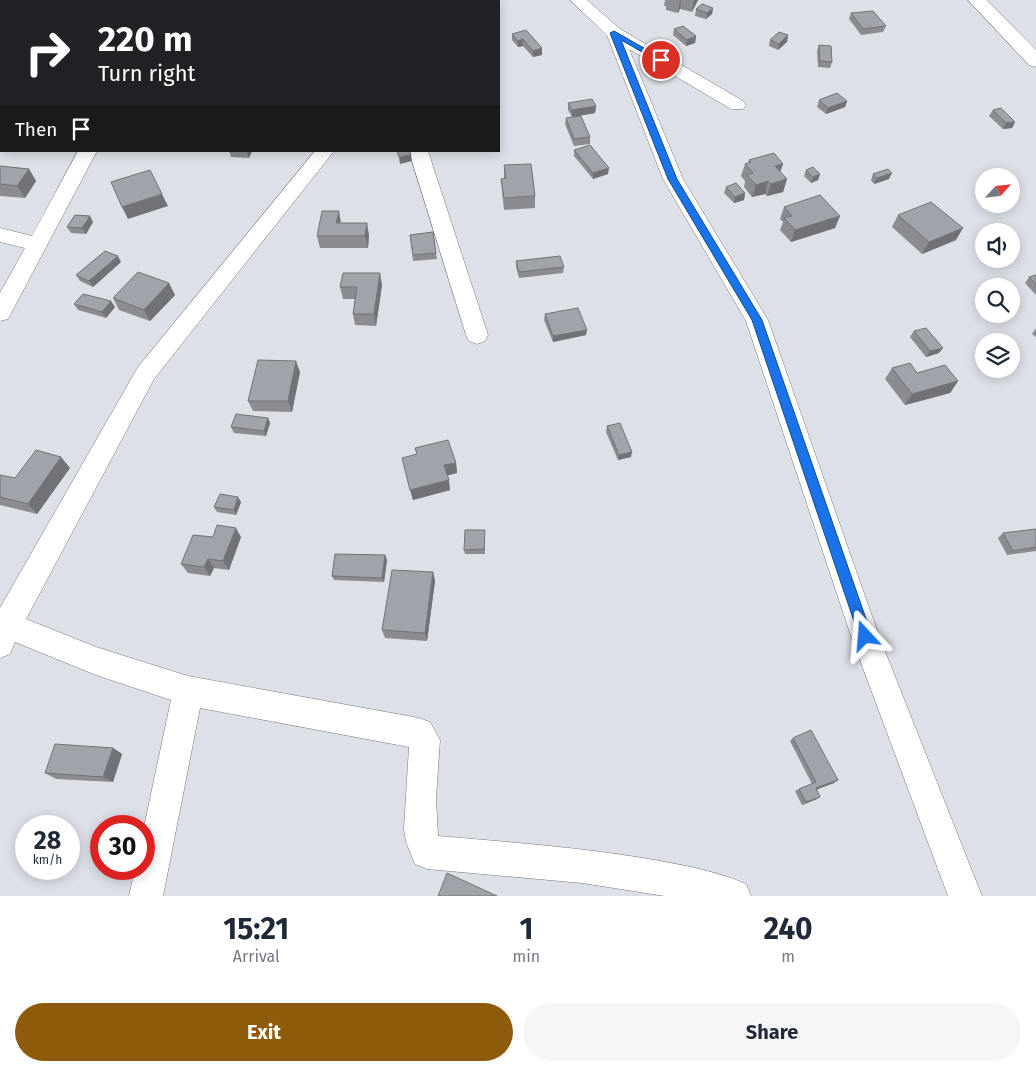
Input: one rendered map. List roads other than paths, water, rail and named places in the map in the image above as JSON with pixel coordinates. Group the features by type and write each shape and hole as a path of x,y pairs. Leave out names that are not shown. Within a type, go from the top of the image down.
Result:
{"street":[{"path":"578,0 614,33 737,105"},
{"path":"978,0 1036,61"},
{"path":"614,33 673,179 757,320 865,636 965,896"},
{"path":"0,313 87,152"},
{"path":"324,152 146,374 2,631 188,691 420,733 425,740 420,826 421,843 427,852 592,867 707,888 734,896"},
{"path":"418,152 477,335"},
{"path":"0,235 36,244"},
{"path":"146,896 188,691"}]}
